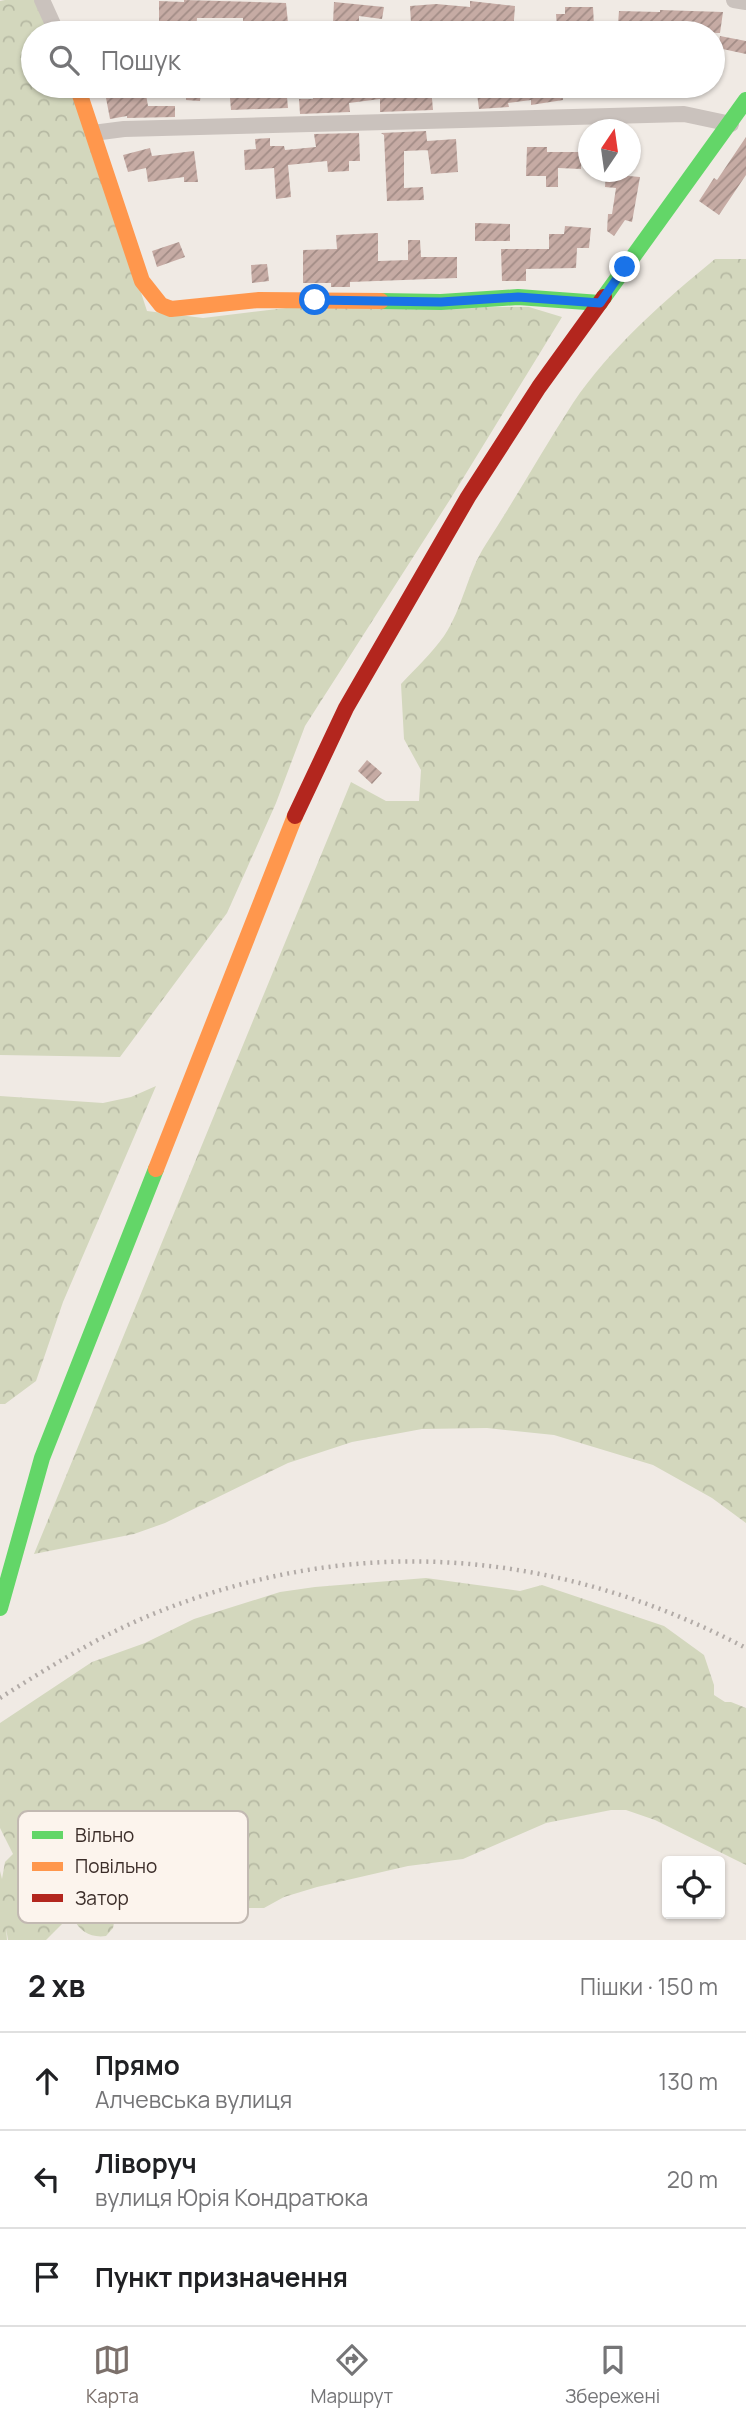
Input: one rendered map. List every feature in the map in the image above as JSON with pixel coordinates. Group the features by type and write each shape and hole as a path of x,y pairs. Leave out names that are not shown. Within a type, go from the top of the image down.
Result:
{"street":[{"path":"42,0 52,21"},
{"path":"734,0 746,2"},
{"path":"81,98 142,281 161,305 171,309 259,300 441,302 518,297 600,303"},
{"path":"0,1608 42,1458 293,820 346,708 468,497 539,387 746,100"},
{"path":"93,134 137,129 684,114 731,124"}],"green space":[{"path":"37,0 48,21 21,21 21,98 78,98 147,311 203,318 286,308 529,307 562,317 451,498 305,726 276,803 227,913 120,1057 0,1055 0,1"},
{"path":"715,259 746,259 746,1523 712,1498 653,1465 554,1435 487,1428 422,1429 352,1442 288,1463 165,1523 134,1534 34,1554 351,782 386,801 419,801 421,770 404,739 401,684 444,636 480,555 588,382 639,326"},
{"path":"156,1086 63,1302 36,1381 5,1404 0,1404 0,1096 103,1103 131,1097"},
{"path":"426,1578 520,1591 542,1585 664,1626 704,1655 714,1685 714,1695 725,1702 746,1708 746,1865 655,1820 626,1810 611,1810 546,1823 463,1859 408,1866 317,1887 284,1897 264,1908 248,1908 248,1811 18,1811 18,1923 63,1923 46,1940 8,1940 6,1928 7,1940 0,1940 0,1871 2,1879 5,1862 13,1854 0,1828 0,1723 92,1662 145,1643 194,1619 280,1592"},
{"path":"76,1923 114,1923 106,1936 86,1933"}],"building":[{"path":"159,1 286,3 288,21 197,18 197,21 159,21"},
{"path":"470,1 515,6 514,21 411,21 410,6 436,4 470,7"},
{"path":"334,2 384,7 382,19 359,16 359,21 333,21"},
{"path":"565,7 593,7 594,21 557,21 556,14 565,14"},
{"path":"619,11 723,12 722,21 618,21"},
{"path":"725,37 746,41 746,54 725,50"},
{"path":"106,98 147,98 148,106 175,106 175,117 127,116 110,119"},
{"path":"186,98 200,98 200,101"},
{"path":"230,98 287,98 288,108 231,110"},
{"path":"432,98 433,110 380,112 380,99 349,103 350,112 300,114 299,99"},
{"path":"478,98 563,100 531,105 531,100 508,103 509,107 479,109"},
{"path":"426,131 427,141 456,139 458,172 431,174 428,150 404,151 404,188 423,187 424,200 387,201 384,135 381,133"},
{"path":"359,133 360,161 349,161 349,171 328,172 327,161 288,165 291,197 276,199 274,168 245,170 244,150 256,149 255,139 270,138 270,146 284,146 285,150 316,147 314,134"},
{"path":"746,137 746,175 719,215 699,201"},
{"path":"527,147 547,147 547,152 578,152 578,169 558,168 558,187 546,187 546,176 526,176"},
{"path":"150,148 152,156 194,151 198,182 184,182 184,177 148,182 146,168 128,172 123,155"},
{"path":"605,182 639,182 632,222 625,220 614,236 607,231 608,214 612,214 616,188 605,187"},
{"path":"475,223 510,224 510,241 475,241"},
{"path":"565,226 591,228 589,248 577,248 576,268 526,269 526,281 502,281 501,249 549,249 549,234 564,234"},
{"path":"378,233 378,261 408,260 408,240 420,240 421,257 457,257 457,278 350,282 350,287 331,287 331,283 303,283 303,250 337,249 336,235"},
{"path":"179,242 185,257 157,267 152,251"},
{"path":"267,264 269,281 252,283 251,265"},
{"path":"367,760 382,773 372,784 358,771"}],"railway":[{"path":"0,1698 94,1642 153,1614 228,1588 304,1571 379,1562 453,1563 527,1572 601,1589 674,1614 746,1648"}],"traffic: fast":[{"path":"604,297 746,100"},
{"path":"381,301 441,302 518,297 600,303"},
{"path":"0,1608 42,1458 156,1169"}],"traffic: slow":[{"path":"81,98 142,281 161,305 171,309 259,300 381,301"},
{"path":"156,1169 295,816"}],"traffic: jam":[{"path":"295,816 346,708 468,497 539,387 604,297"}],"route":[{"path":"315,300 441,302 518,297 600,303 625,267"}]}
